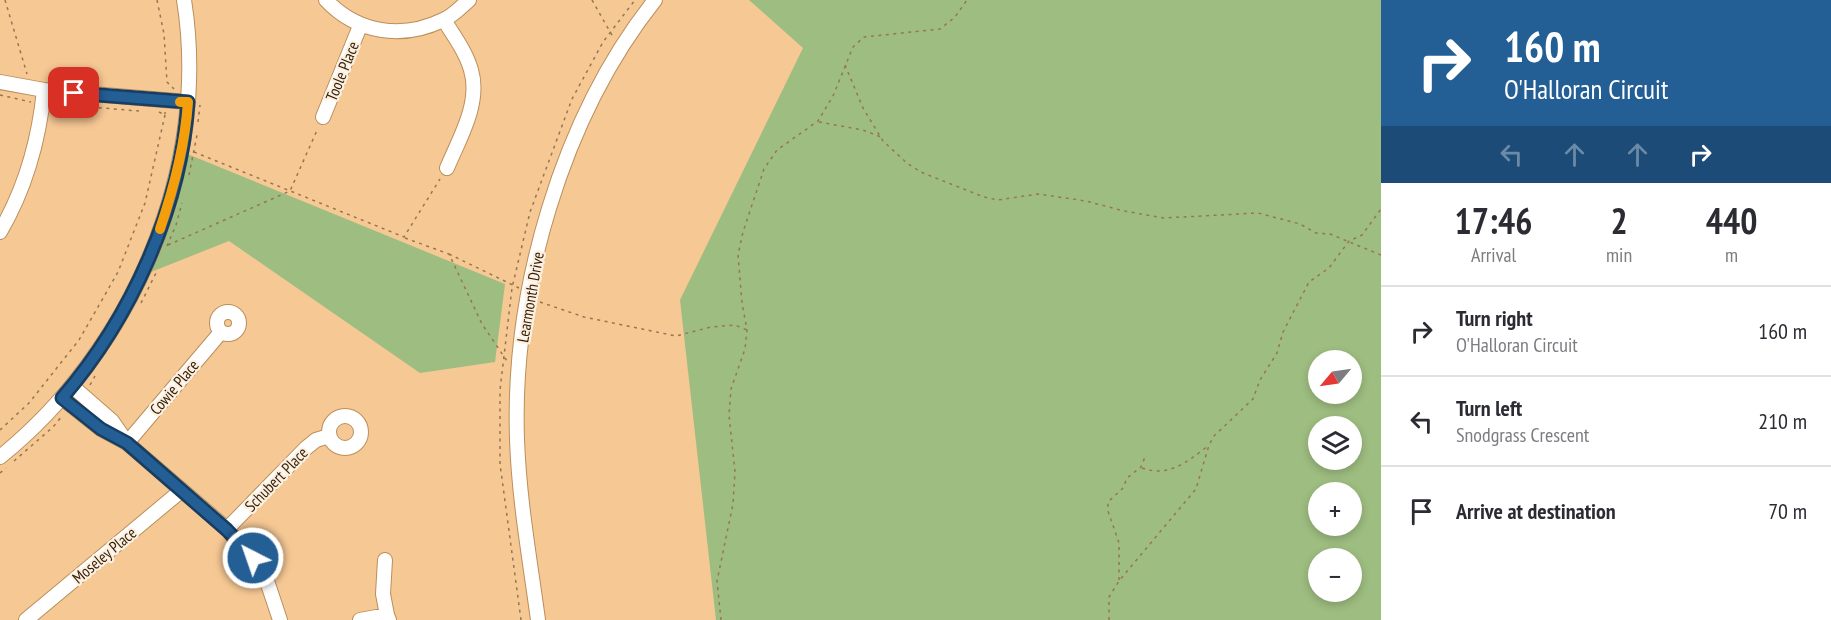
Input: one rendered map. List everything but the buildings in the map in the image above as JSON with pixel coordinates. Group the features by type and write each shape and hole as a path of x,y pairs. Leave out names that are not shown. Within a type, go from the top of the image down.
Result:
{"street":[{"path":"0,457 32,430 72,386 116,322 144,268 165,213 182,148 190,80 189,40 183,0"},
{"path":"326,0 334,9 360,26 380,31 401,32 423,28 444,20 469,0"},
{"name":"Learmonth Drive","path":"538,620 519,475 517,399 520,361 536,255 562,171 583,120 621,51 655,0"},
{"path":"444,20 471,67 474,91 468,116 447,168"},
{"name":"Toole Place","path":"323,117 360,26"},
{"path":"0,82 38,89 188,102"},
{"path":"0,232 14,206 36,140 38,89"},
{"name":"Cowie Place","path":"127,443 221,332"},
{"path":"72,386 112,422 127,443"},
{"path":"62,398 101,429 127,443 227,530 253,558 268,584 280,620"},
{"name":"Schubert Place","path":"227,530 306,448 316,440 329,436"},
{"name":"Moseley Place","path":"26,620 182,490"},
{"path":"360,620 388,617 383,594 385,560"}],"path":[{"path":"5,0 38,89"},
{"path":"157,0 164,34 167,82 188,102"},
{"path":"592,0 621,51"},
{"path":"721,620 717,581 733,504 735,472 729,415 731,389 745,349 747,330 738,255 764,169 777,150 818,122 833,96 844,64 853,47 864,37 940,29 955,17 967,0"},
{"path":"844,64 863,108 881,137 908,164 923,173 984,197 998,200 1038,194 1086,201 1164,218 1258,213 1300,224 1316,233 1330,234 1381,255"},
{"path":"0,430 29,403 80,340 118,272 145,203 165,116"},
{"path":"167,246 290,191 323,117"},
{"path":"818,122 863,130 881,137"},
{"path":"182,148 449,255 542,302 584,317 676,336 711,327 735,325 747,330"},
{"path":"404,237 447,168"},
{"path":"1109,620 1109,597 1119,581 1196,489 1209,445 1214,436 1252,399 1260,380 1277,353 1283,332 1309,282 1329,268 1349,241 1362,235 1381,209"},
{"path":"449,255 482,324 506,361 520,361"},
{"path":"1141,467 1156,471 1181,466 1209,445"},
{"path":"1119,581 1119,543 1108,511 1108,502 1123,488 1127,478 1141,467 1145,457"}],"green space":[{"path":"749,0 1381,0 1381,620 716,620 680,300 803,48"},
{"path":"185,153 505,284 495,362 420,373 229,241 151,272"}],"slow traffic":[{"path":"160,229 180,160 186,123 188,102 180,102"}],"route":[{"path":"74,93 188,102 180,160 150,255 116,322 62,398 101,429 127,443 227,530 253,558"}]}
